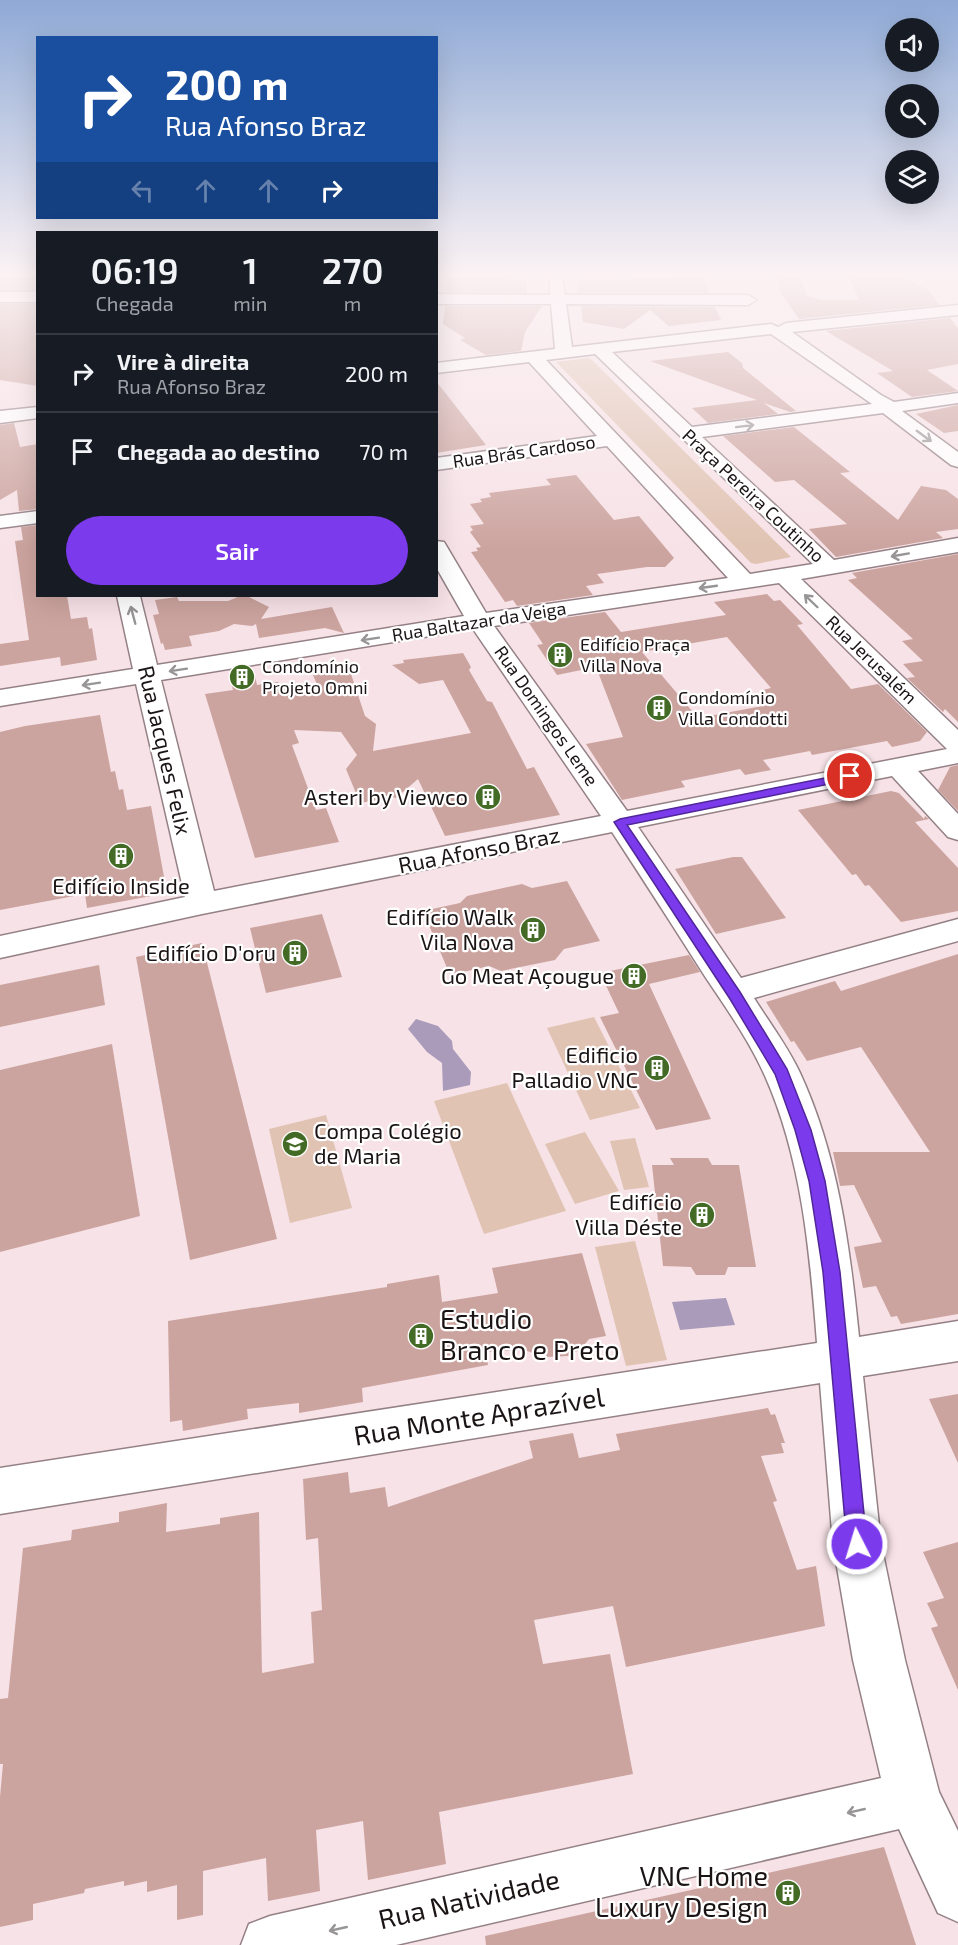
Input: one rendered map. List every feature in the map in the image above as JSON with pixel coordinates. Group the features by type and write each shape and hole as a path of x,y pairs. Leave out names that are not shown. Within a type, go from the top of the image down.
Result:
{"street":[{"path":"542,367 745,582"},
{"name":"Praça Pereira Coutinho","path":"618,367 829,567"},
{"path":"831,367 958,461"},
{"path":"687,433 958,398"},
{"path":"0,417 36,412"},
{"name":"Rua Brás Cardoso","path":"438,464 611,440"},
{"path":"0,522 36,517"},
{"name":"Rua Baltazar da Veiga","path":"0,698 479,621 745,582 958,544"},
{"name":"Rua Domingos Leme","path":"438,550 479,621 620,822 733,992 782,1073 803,1130 819,1192 832,1272 857,1544 879,1660 913,1798 958,1893"},
{"name":"Rua Jerusalém","path":"784,575 958,745"},
{"name":"Rua Jacques Felix","path":"128,597 202,904"},
{"name":"Rua Afonso Braz","path":"0,947 202,904 958,755"},
{"path":"898,766 958,831"},
{"path":"733,992 958,930"},
{"name":"Rua Monte Aprazível","path":"0,1491 840,1362 958,1341"},
{"name":"Rua Natividade","path":"270,1945 913,1798"}],"shaded area":[{"path":"561,367 599,367 791,557 751,563"},
{"path":"594,1017 640,1108 590,1120 547,1028"},
{"path":"416,1019 438,1026 452,1041 453,1049 471,1072 470,1085 443,1091 442,1063 427,1052 408,1029"},
{"path":"507,1083 566,1211 484,1234 434,1101"},
{"path":"326,1115 352,1208 290,1223 269,1129"},
{"path":"585,1132 619,1191 575,1204 545,1144"},
{"path":"635,1138 649,1187 624,1190 610,1141"},
{"path":"635,1241 667,1360 626,1366 595,1247"},
{"path":"726,1298 735,1325 680,1330 672,1302"}],"building":[{"path":"0,367 36,367 36,386 0,380"},
{"path":"666,367 743,367 796,411 790,412 764,403 778,414 708,423 692,408 757,400"},
{"path":"886,367 944,367 927,370 958,391 912,397 877,373 893,371"},
{"path":"438,384 465,418 486,445 438,453"},
{"path":"958,405 958,431 944,433 916,414"},
{"path":"14,423 20,447 36,444 36,509 19,511 17,490 0,500 0,425"},
{"path":"794,427 850,472 840,473 898,520 921,486 946,490 958,499 958,529 936,532 943,538 836,557 809,529 847,524 794,480 775,482 723,436"},
{"path":"576,475 614,520 639,516 674,558 665,567 647,567 597,574 604,583 586,586 593,595 517,606 513,600 505,602 471,552 478,551 476,548 481,547 470,532 473,530 470,526 484,524 470,504 482,502 480,499 491,497 489,493 551,485 546,479"},
{"path":"36,525 36,597 67,597 71,619 87,617 89,629 92,628 97,660 61,666 60,657 0,666 0,644 29,640 15,541 23,540 21,527"},
{"path":"958,554 958,722 945,709 943,712 907,678 915,677 903,664 923,661 902,641 913,639 848,580 857,578 852,573"},
{"path":"767,594 774,601 780,600 803,624 797,625 851,689 878,684 927,732 920,741 892,747 887,741 812,755 810,751 763,760 771,770 745,775 740,769 681,781 685,787 622,800 586,744 623,737 596,667 557,675 537,645 543,644 529,623 605,612 621,632 726,615 714,602","holes":["727,637 771,688 763,690 773,704 698,718 642,652"]},
{"path":"177,597 179,601 228,601 238,597 249,597 269,607 261,619 332,607 344,633 325,628 259,638 256,624 252,626 234,624 219,631 189,636 192,646 165,650 163,643 161,644 153,615 159,614 155,600"},
{"path":"463,653 471,667 469,670 487,701 492,702 527,769 534,767 560,815 445,836 418,779 396,798 360,803 346,769 357,755 341,732 294,730 299,743 292,745 316,810 326,808 339,842 255,858 205,694 233,690 229,675 254,671 257,685 277,682 321,694 313,675 318,674 317,671 348,665 365,716 376,724 373,751 471,733 443,680 419,684 392,665 404,663 403,660"},
{"path":"100,715 111,772 115,771 119,790 123,789 127,810 151,806 167,893 87,908 85,894 0,910 0,732"},
{"path":"958,765 958,811 938,790 950,767"},
{"path":"891,791 899,793 924,819 925,816 929,819 915,822 958,868 958,911 901,922 869,885 865,886 856,874 852,875 798,810"},
{"path":"742,857 786,918 716,934 675,869"},
{"name":"Edifício Walk Vila Nova","path":"567,881 600,941 564,949 555,960 501,971 489,966 450,975 423,911 460,903 467,896 522,884 532,888"},
{"name":"Edifício D'oru","path":"322,914 342,977 266,993 250,928"},
{"path":"202,943 277,1239 190,1260 136,957"},
{"path":"958,954 958,1314 901,1324 897,1316 891,1317 876,1286 863,1288 854,1247 882,1242 854,1185 840,1186 833,1152 930,1152 861,1047 807,1061 794,1041 791,1042 766,1002 835,981 841,991"},
{"name":"Edificio Palladio VNC","path":"689,955 700,972 649,984 711,1119 656,1130 600,1017 619,1013 600,973"},
{"path":"99,965 105,1005 0,1027 0,985"},
{"path":"112,1044 140,1216 0,1252 0,1070"},
{"name":"Edifício Villa Déste","path":"670,1158 708,1158 712,1165 739,1165 756,1267 728,1267 725,1275 696,1275 691,1267 663,1266 652,1165 674,1165"},
{"path":"582,1253 606,1336 589,1339 581,1349 568,1356 545,1357 524,1350 486,1352 488,1365 362,1388 363,1402 299,1413 299,1403 247,1409 248,1419 183,1431 182,1420 170,1422 168,1321 387,1287 387,1284 439,1275 442,1302 498,1293 492,1268"},
{"path":"958,1394 958,1463 929,1399"},
{"path":"768,1408 771,1415 775,1414 785,1443 781,1443 784,1453 761,1456 777,1501 773,1502 797,1570 816,1566 825,1626 626,1667 613,1606 534,1620 543,1664 610,1654 633,1774 439,1812 446,1864 368,1880 363,1821 316,1830 320,1891 268,1901 266,1858 203,1871 203,1915 177,1920 177,1885 147,1892 147,1881 124,1886 124,1881 85,1889 84,1893 33,1904 33,1920 0,1927 0,1797 3,1764 0,1764 0,1699 8,1698 23,1548 71,1540 72,1530 119,1522 119,1512 167,1503 166,1532 220,1524 220,1518 259,1512 262,1673 314,1663 311,1612 322,1610 318,1538 306,1540 303,1479 348,1472 350,1493 385,1487 388,1507 533,1458 529,1441 573,1433 579,1458 620,1450 616,1434"},
{"path":"958,1542 958,1690 931,1628 938,1626 927,1603 944,1598 923,1552"},
{"name":"VNC Home Luxury Design","path":"884,1847 916,1945 486,1945 485,1936"}],"place":[{"name":"Edifício Praça Villa Nova","path":"560,655"},
{"name":"Condomínio Projeto Omni","path":"242,677"},
{"name":"Condomínio Villa Condotti","path":"659,708"},
{"name":"Asteri by Viewco","path":"488,797"},
{"name":"Edifício Inside","path":"121,856"},
{"name":"Edifício Walk Vila Nova","path":"533,930"},
{"name":"Edifício D'oru","path":"295,953"},
{"name":"Go Meat Açougue","path":"634,976"},
{"name":"Edificio Palladio VNC","path":"657,1068"},
{"name":"Compa Colégio de Maria","path":"295,1144"},
{"name":"Edifício Villa Déste","path":"702,1215"},
{"name":"Estudio Branco e Preto","path":"421,1336"},
{"name":"VNC Home Luxury Design","path":"788,1893"}],"route":[{"path":"850,776 620,822 735,995 782,1073 803,1130 817,1181 832,1272 857,1544"}]}
